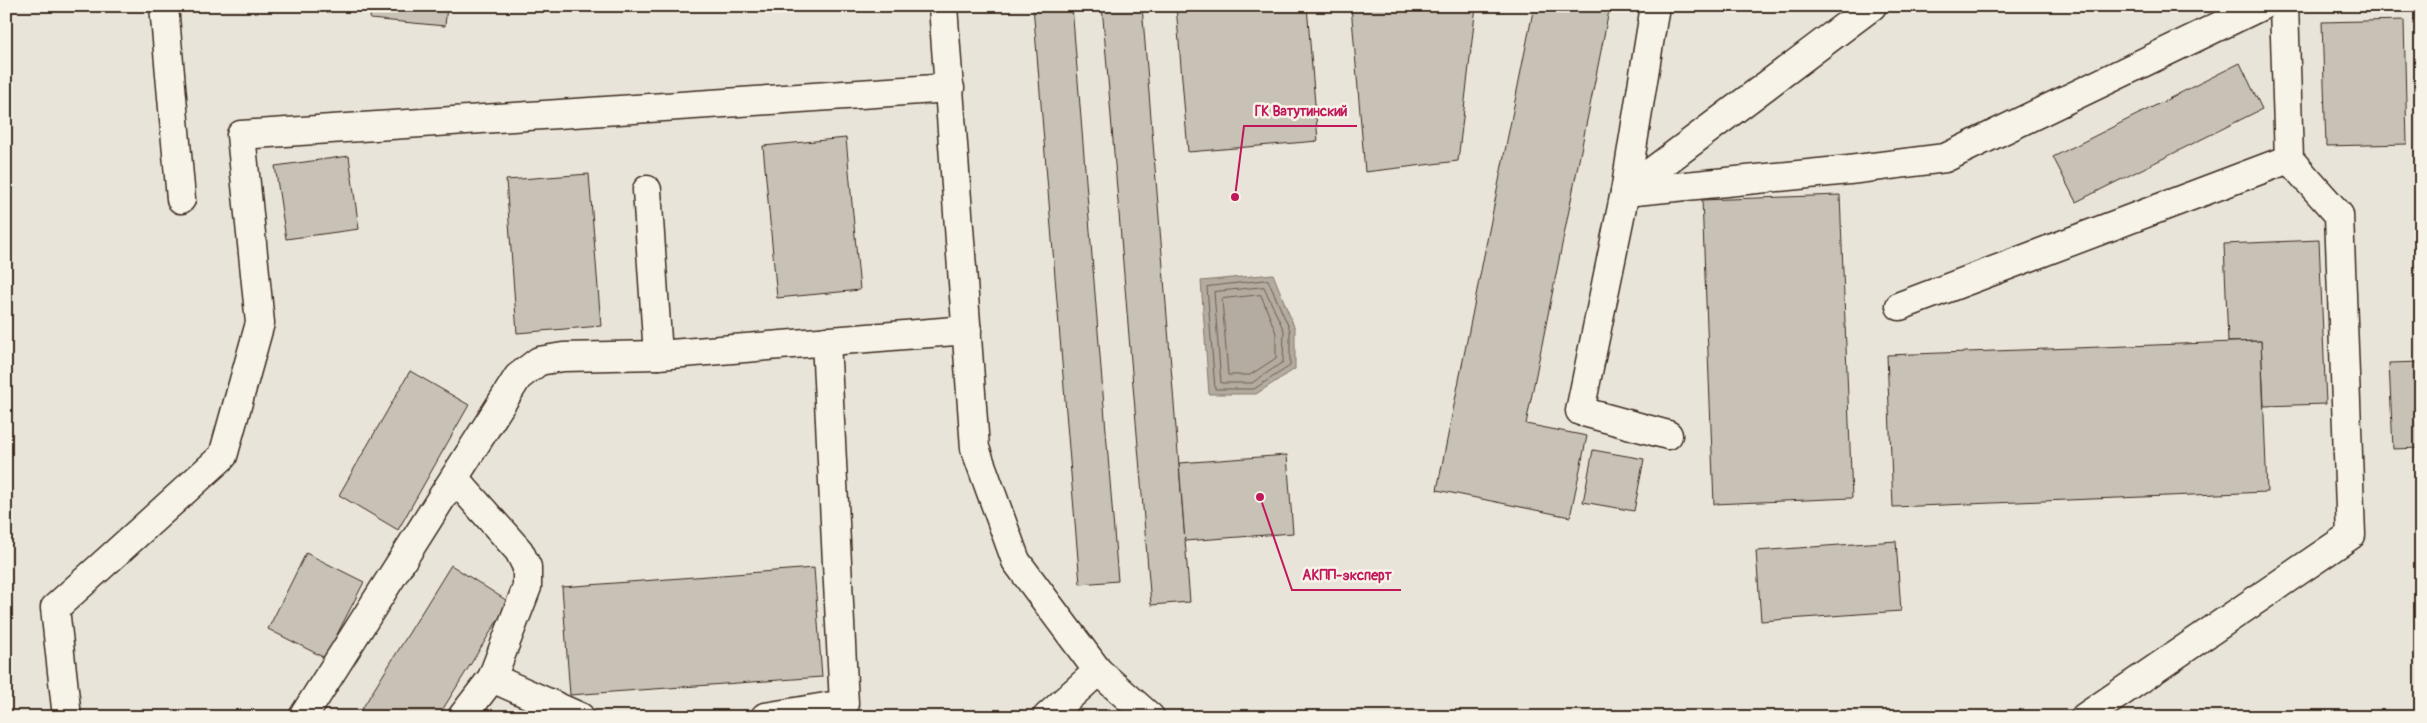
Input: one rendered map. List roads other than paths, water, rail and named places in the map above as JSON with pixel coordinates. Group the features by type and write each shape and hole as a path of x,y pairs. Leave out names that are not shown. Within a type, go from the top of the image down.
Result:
{"street":[{"path":"164,6 181,199"},
{"path":"943,6 975,448 1016,560 1098,671 1150,717"},
{"path":"1655,6 1626,192 1580,411 1668,435"},
{"path":"1626,192 1872,6"},
{"path":"1626,192 1849,170 1945,158 2261,6"},
{"path":"2085,717 2351,535 2339,215 2289,159 2284,6"},
{"path":"67,717 55,608 223,456 260,322 241,135 950,88"},
{"path":"1900,306 2289,159"},
{"path":"647,190 658,354"},
{"path":"303,717 518,377 538,361 563,357 658,354 967,330"},
{"path":"765,717 844,704 826,341"},
{"path":"455,479 519,551 527,567 527,587 492,678 462,717"},
{"path":"1047,717 1098,671"},
{"path":"492,678 580,717"}],"water":[{"path":"1273,274 1295,329 1295,369 1256,394 1209,394 1201,281"}],"place":[{"name":"ГК Ватутинский","path":"1235,197"},
{"name":"АКПП-эксперт","path":"1260,497"}]}
